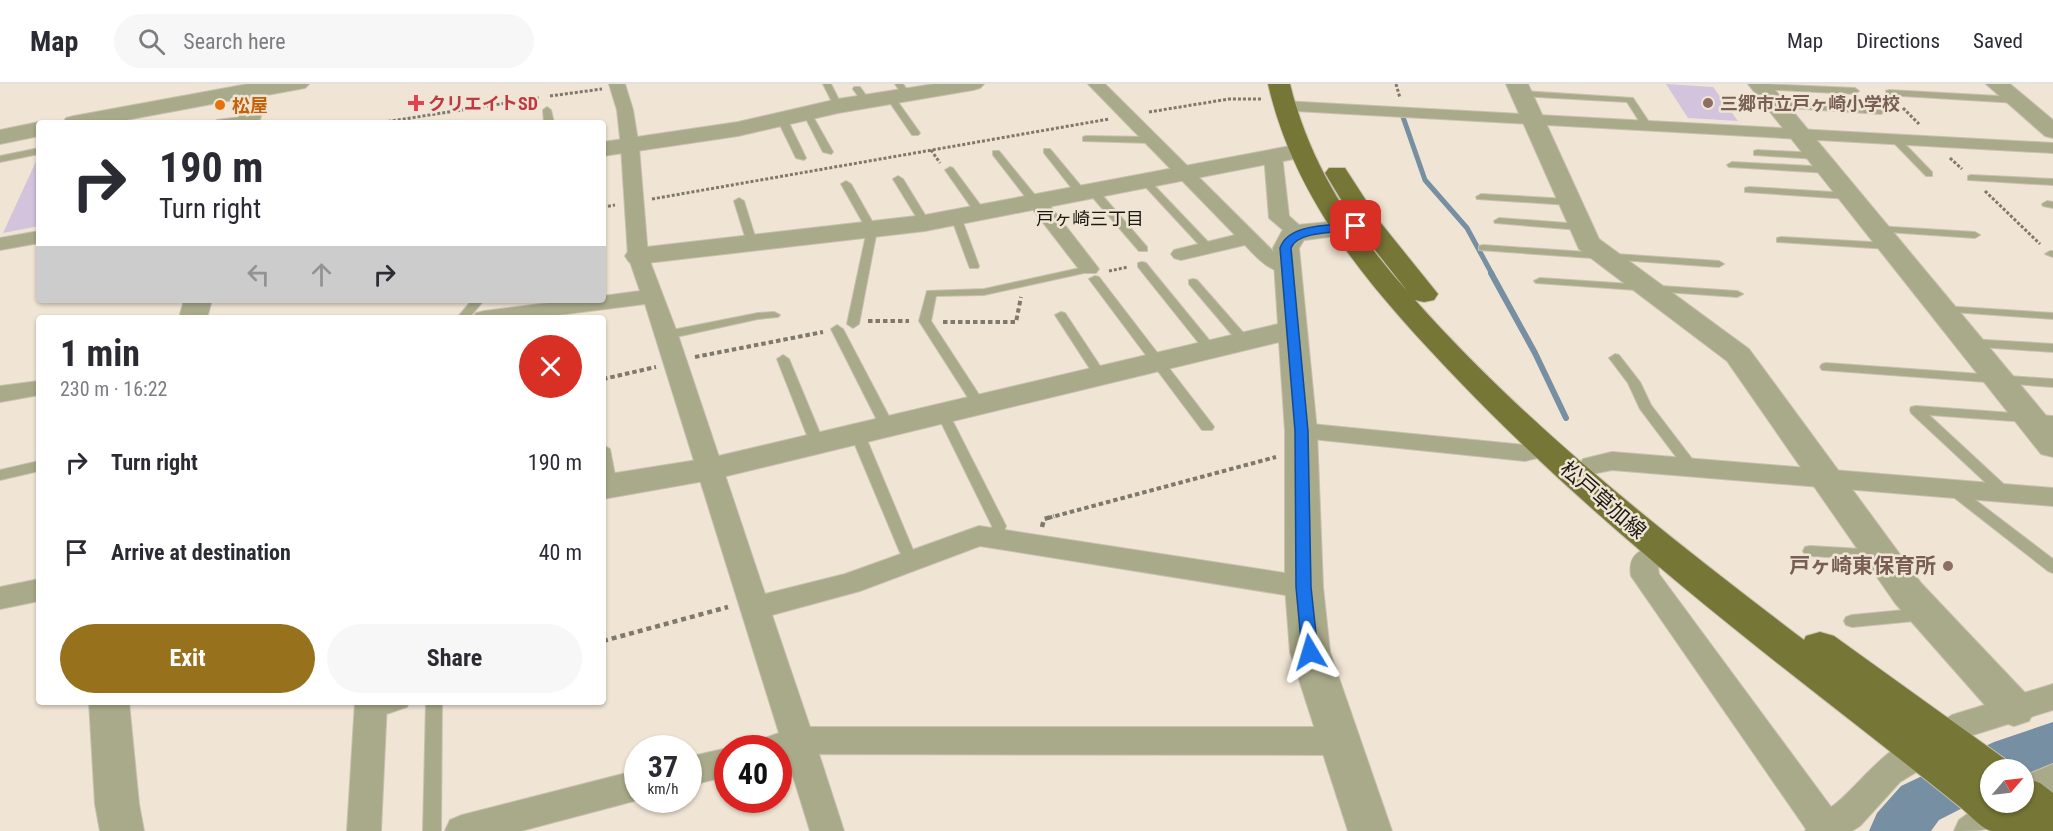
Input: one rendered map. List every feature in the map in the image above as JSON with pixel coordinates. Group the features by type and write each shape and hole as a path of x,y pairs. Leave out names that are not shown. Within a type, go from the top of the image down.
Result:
{"main road":[{"name":"松戸草加線","path":"1297,84 1302,123 1318,188 1477,354 1592,465 1980,785"},
{"name":"松戸草加線","path":"1356,226 1408,310 1466,372 1545,448 1663,553 1932,745"},
{"name":"松戸草加線","path":"2031,813 2053,819"}],"street":[{"path":"89,120 258,87 298,84"},
{"path":"1096,84 1270,259 1287,267"},
{"path":"1997,84 2053,131"},
{"path":"617,85 625,110 630,147 638,256 753,604 785,735"},
{"path":"606,149 738,129 837,106 862,95 962,85"},
{"path":"248,120 258,87"},
{"path":"1765,92 1998,379 2042,420 2053,446"},
{"path":"1524,99 1588,243 1738,355 1926,614 2014,709"},
{"path":"638,256 925,223 1274,156 1302,123 1524,99 1646,125 1895,139 1929,135 2053,148"},
{"path":"0,137 36,130"},
{"path":"1274,156 1279,218 1298,233"},
{"path":"1036,202 1092,274"},
{"path":"1356,226 1298,233 1288,242 1287,267 1293,333 1293,443 1310,652 1370,831"},
{"path":"0,244 36,238"},
{"path":"1181,254 1250,238"},
{"path":"542,314 652,296"},
{"path":"606,486 710,469 1243,340 1276,333 1293,333"},
{"path":"0,394 36,388"},
{"path":"1293,443 1525,453 1545,448"},
{"path":"1592,465 1612,461 2053,497"},
{"path":"753,604 850,583 980,536 996,534 1304,587"},
{"path":"1663,553 1643,563 1645,576 1824,830 1848,815 1888,772 1963,725 2053,697"},
{"path":"0,598 36,591"},
{"path":"109,705 116,793 122,831"},
{"path":"364,831 381,705"},
{"path":"792,745 815,740 1338,741"},
{"path":"792,755 827,831"},
{"path":"2034,787 2053,780"},
{"path":"462,831 624,789"}],"lane":[{"path":"827,84 837,106"},
{"path":"1765,92 1855,91"},
{"path":"899,92 915,133"},
{"path":"1765,92 1881,111"},
{"path":"1889,93 2017,100"},
{"path":"1524,99 1630,100 1646,125"},
{"path":"547,110 549,120"},
{"path":"807,113 828,152"},
{"path":"782,119 801,158"},
{"path":"1086,139 1151,140"},
{"path":"1895,139 1929,174"},
{"path":"1047,151 1143,249"},
{"path":"0,159 36,152"},
{"path":"996,153 1036,202"},
{"path":"1757,153 1823,163"},
{"path":"1732,165 1823,163"},
{"path":"950,170 968,214 974,266"},
{"path":"1971,178 2053,182"},
{"path":"898,179 925,223"},
{"path":"1144,180 1208,248"},
{"path":"846,184 872,230 853,324"},
{"path":"1749,190 1849,196"},
{"path":"1481,197 1575,215"},
{"path":"739,201 752,243"},
{"path":"1499,221 1575,215"},
{"path":"1780,240 1975,235"},
{"path":"1483,249 1719,264"},
{"path":"1143,265 1210,349"},
{"path":"979,404 925,321 931,293 984,292 1092,274 1207,427"},
{"path":"1540,280 1737,294"},
{"path":"1193,282 1243,340"},
{"path":"466,315 476,303"},
{"path":"1942,309 2053,316"},
{"path":"666,335 758,316 774,315"},
{"path":"1061,315 1100,375"},
{"path":"837,329 887,426"},
{"path":"1968,343 2053,348"},
{"path":"1615,358 1634,382 1645,406 1691,467"},
{"path":"783,359 817,443"},
{"path":"1826,367 2053,383"},
{"path":"2005,493 1916,410 2042,420"},
{"path":"942,412 999,526 996,534"},
{"path":"857,433 906,550"},
{"path":"0,475 36,467"},
{"path":"1952,489 2053,567"},
{"path":"1810,551 1883,556"},
{"path":"1852,621 1926,614"},
{"path":"432,831 434,705"}],"path":[{"path":"397,120 617,85"},
{"path":"1889,93 1971,178 2052,254"},
{"path":"606,207 1229,99 1302,123"},
{"path":"996,534 1040,537 1044,519 1293,443"},
{"path":"606,640 753,604"}],"building":[{"path":"1666,84 1713,87 1738,121 1688,118"},
{"path":"36,161 36,227 3,233"}],"waterway":[{"path":"1403,117 1425,180 1467,228 1492,274"},
{"path":"1491,273 1535,353 1566,418"},
{"path":"1897,831 1920,803 2012,758 2053,744"}],"place":[{"name":"クリエイトSD","path":"416,103"},
{"name":"三郷市立戸ヶ崎小学校","path":"1708,103"},
{"name":"松屋","path":"220,105"},
{"name":"戸ヶ崎東保育所","path":"1948,566"}],"district":[{"name":"戸ヶ崎三丁目","path":"1090,218"}],"route":[{"path":"1310,652 1304,587 1301,431 1286,248 1291,237 1298,233 1356,226"}]}
